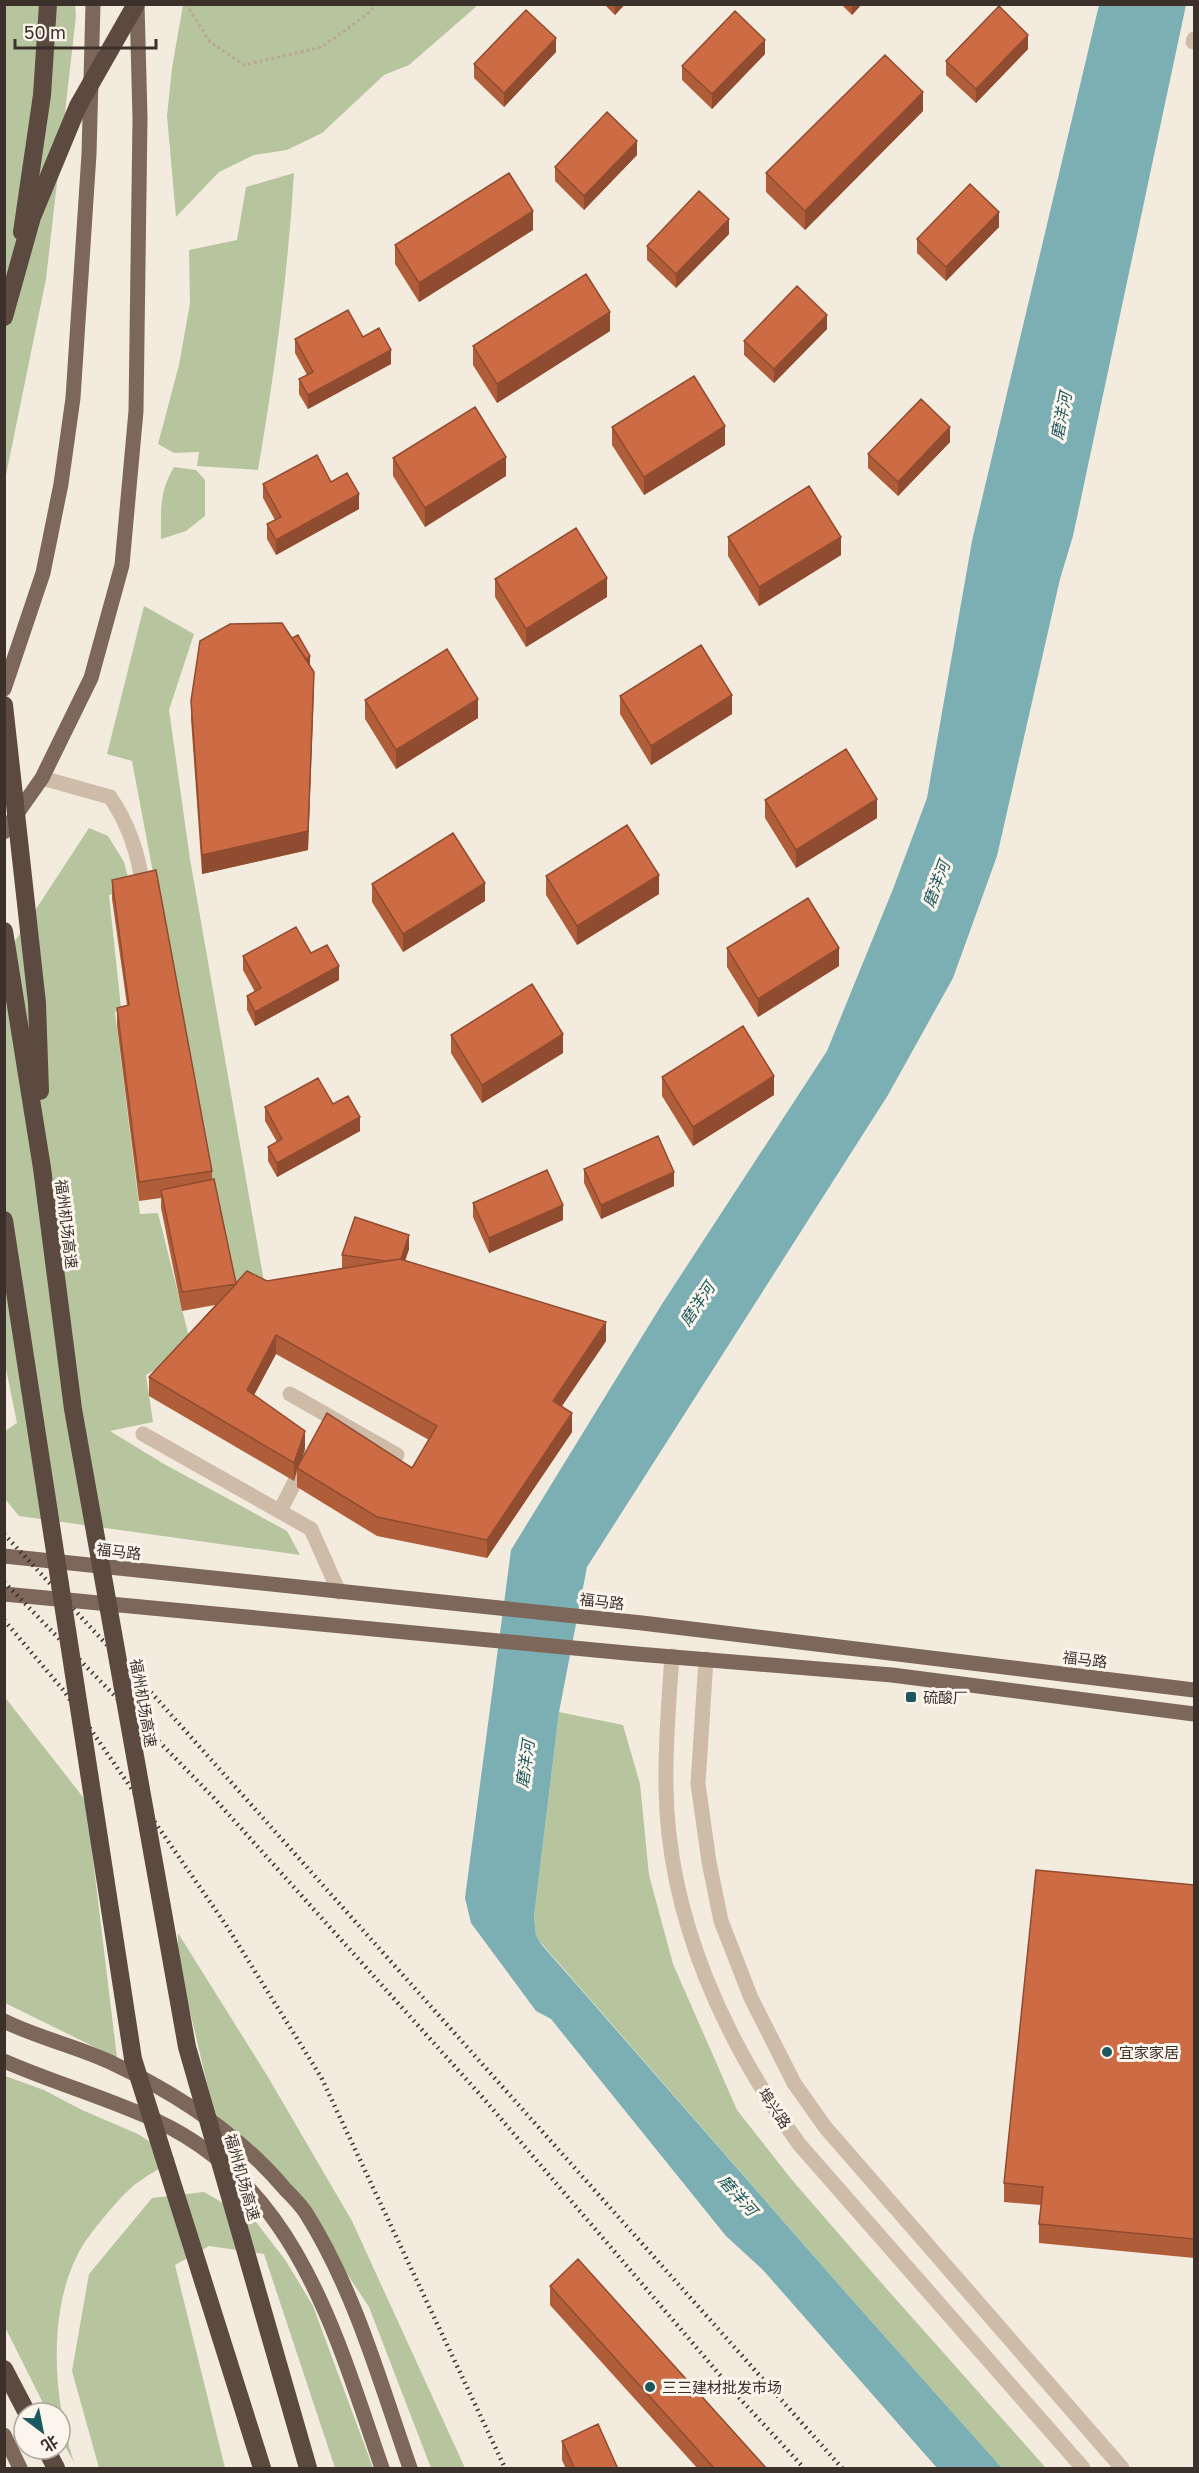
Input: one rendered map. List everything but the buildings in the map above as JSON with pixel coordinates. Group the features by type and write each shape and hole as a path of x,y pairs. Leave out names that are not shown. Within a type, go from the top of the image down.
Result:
{"highway":[{"path":"14,285 42,95 48,4"},
{"path":"4,317 32,217 78,106 136,4"},
{"path":"4,705 37,1003 42,1168"},
{"name":"福州机场高速","path":"4,931 42,1168 73,1409 187,2047 308,2469"},
{"path":"4,1220 133,2059 262,2469"},
{"path":"4,2369 21,2401"}],"main road":[{"path":"4,689 43,573 61,484 73,398 89,154 93,4"},
{"path":"4,832 42,778 91,678 122,565 136,411 140,118 136,4"},
{"name":"福马路","path":"4,1556 593,1618 1194,1690"},
{"path":"4,1594 892,1675 1194,1714"},
{"path":"4,2021 109,2061 167,2092 218,2125 265,2164 305,2211 334,2263 359,2320 410,2469"},
{"path":"4,2061 157,2121 202,2147 245,2184 281,2226 307,2272 333,2328 382,2469"},
{"path":"4,2435 20,2469"}],"street":[{"path":"42,778 110,797 124,817 142,874 143,888"},
{"path":"290,1394 397,1455"},
{"path":"280,1511 332,1418"},
{"path":"143,1434 311,1529 339,1592"},
{"name":"埠兴路","path":"672,1656 666,1788 674,1875 687,1926 719,2012 768,2101 799,2144 1083,2469"},
{"name":"埠兴路","path":"706,1659 698,1784 721,1921 751,1998 794,2083 825,2127 1122,2469"}],"path":[{"path":"186,4 210,42 244,66 322,47 370,12 376,4"}],"green space":[{"path":"183,4 478,5 409,65 384,75 322,133 287,150 254,155 219,172 176,217 167,116 172,68"},
{"path":"5,5 75,5 76,16 46,279 5,480"},
{"path":"294,173 280,322 258,470 197,466 199,452 174,453 158,444 179,365 190,303 189,250 237,240 246,187"},
{"path":"174,467 196,470 205,480 205,516 186,531 161,539 163,493"},
{"path":"144,606 194,634 169,710 190,859 267,1299 236,1302 132,761 107,754"},
{"path":"89,828 108,836 124,862 131,889 109,895 121,1008 115,1012 140,1214 158,1213 192,1349 146,1375 153,1422 110,1431 164,1464 287,1531 300,1555 19,1516 5,1499 5,1431 17,1423 4,1359 4,958"},
{"path":"4,1696 86,1801 117,2058 5,2003"},
{"path":"559,1712 623,1725 640,1784 649,1875 673,1964 737,2110 792,2180 1046,2468 1002,2468 536,1937 534,1917"},
{"path":"178,1933 268,2077 352,2221 465,2468 431,2468 369,2307 314,2224 233,2128 215,2117 178,1961"},
{"path":"5,2076 44,2090 82,2110 138,2134 175,2158 137,2183 124,2195 85,2242 74,2263 65,2287 57,2337 60,2401 42,2401 5,2327"},
{"path":"204,2192 256,2222 286,2261 313,2306 373,2468 335,2468 264,2254 209,2246 175,2265 225,2468 99,2468 72,2371 89,2274 152,2198"}],"water":[{"name":"磨洋河","path":"1099,5 1186,5 1073,536 1060,579 997,856 953,978 888,1095 587,1567 559,1712 534,1917 536,1936 542,1945 1002,2468 937,2468 763,2270 726,2236 551,2019 536,2011 471,1923 465,1898 511,1550 662,1304 827,1051 893,889 927,798 972,541"}],"railway":[{"path":"4,1534 157,1699 842,2468"},
{"path":"4,1582 213,1797 484,2099 743,2402 804,2468"},
{"path":"4,1620 64,1691 226,1925 321,2077 505,2468"}],"place":[{"name":"硫酸厂","path":"911,1697"},
{"name":"宜家家居","path":"1107,2052"},
{"name":"三三建材批发市场","path":"650,2387"}]}
